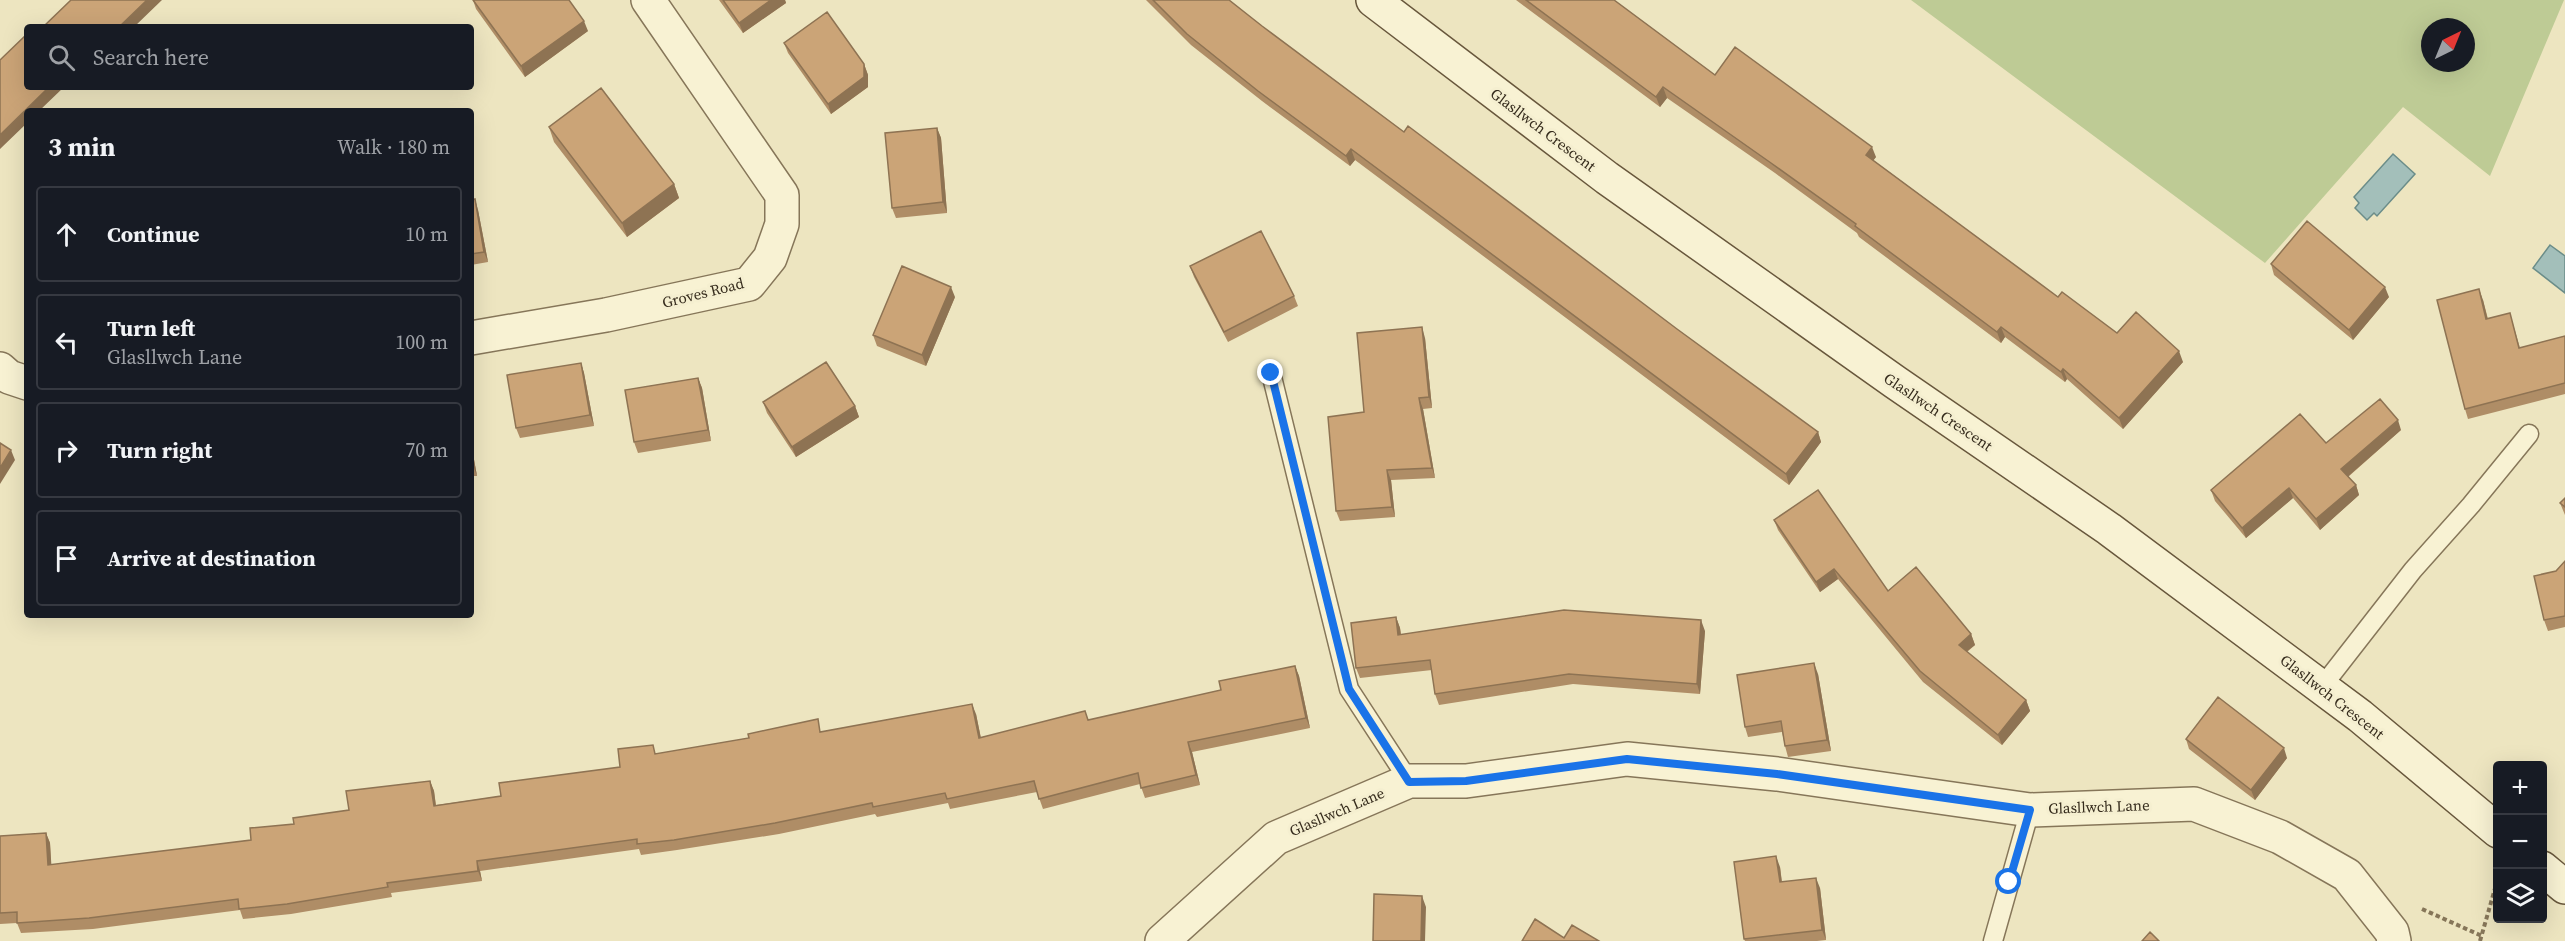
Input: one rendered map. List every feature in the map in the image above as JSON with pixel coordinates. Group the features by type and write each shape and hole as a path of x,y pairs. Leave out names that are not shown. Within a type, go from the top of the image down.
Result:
{"street":[{"name":"Groves Road","path":"474,337 606,315 749,284 770,258 782,224 782,195 648,0"},
{"name":"Glasllwch Crescent","path":"1373,0 1606,178 1895,382 2105,525 2360,717 2493,827"},
{"path":"0,369 9,377 24,382"},
{"name":"Glasllwch Lane","path":"1162,941 1276,838 1409,782 1466,781 1627,759 1777,774 2030,810 2194,804 2280,837 2347,875 2392,932 2394,941"},
{"path":"2543,869 2565,887"}],"lane":[{"path":"1271,373 1349,689 1409,782"},
{"path":"2321,688 2412,570 2471,505 2529,434"},
{"path":"1993,941 2030,810"}],"path":[{"path":"2480,941 2493,896"}],"green space":[{"path":"1911,0 2564,0 2490,176 2403,107 2265,263"}],"water":[{"path":"2393,154 2415,174 2377,216 2374,213 2367,220 2355,208 2359,203 2354,197"},
{"path":"2550,245 2565,256 2565,293 2533,268"}],"building":[{"path":"71,0 147,0 122,24 46,24"},
{"path":"473,0 569,0 584,21 521,66"},
{"path":"723,0 771,0 739,23"},
{"path":"1153,0 1229,0 1404,132 1408,126 1818,432 1786,474 1351,149 1346,156 1258,91 1187,34"},
{"path":"1526,0 1614,0 1715,75 1735,47 1872,147 1866,155 2058,297 2062,292 2117,333 2136,312 2179,351 2119,418 2063,369 2061,372 2001,327 1997,332 1855,226 1856,224 1771,163 1663,87 1656,97"},
{"path":"827,12 864,64 864,77 828,104 784,43"},
{"path":"24,37 24,90 46,90 28,108 24,108 24,111 0,135 0,60"},
{"path":"601,88 674,184 622,223 549,127"},
{"path":"937,128 943,202 892,208 885,133"},
{"path":"474,199 484,252 474,254"},
{"path":"2307,221 2385,287 2349,330 2271,264"},
{"path":"1261,231 1294,296 1224,332 1190,266"},
{"path":"902,266 951,287 922,355 873,335"},
{"path":"2479,289 2486,319 2510,313 2519,348 2565,336 2565,383 2465,409 2437,300"},
{"path":"1422,327 1429,397 1419,398 1432,468 1387,470 1392,507 1336,511 1328,417 1364,412 1357,333"},
{"path":"826,362 855,406 792,447 763,402"},
{"path":"581,363 590,415 516,428 507,375"},
{"path":"698,378 708,430 634,442 625,390"},
{"path":"2380,399 2398,420 2341,469 2356,485 2316,519 2289,488 2242,528 2211,490 2300,414 2326,443"},
{"path":"0,443 11,450 0,468"},
{"path":"1818,490 1888,591 1916,567 1971,634 1959,645 2026,700 1998,735 1920,671 1834,569 1816,582 1774,520"},
{"path":"2565,561 2565,616 2544,620 2534,576 2556,571"},
{"path":"1564,610 1701,620 1697,684 1569,674 1435,694 1430,660 1356,668 1351,623 1396,617 1398,635"},
{"path":"1814,663 1827,740 1785,746 1781,721 1745,727 1737,675"},
{"path":"1295,666 1306,718 1188,742 1196,775 1141,788 1138,773 1039,799 1034,781 947,799 945,793 873,807 872,803 775,823 674,840 637,844 637,839 477,861 478,871 387,883 388,887 287,904 239,909 238,899 89,918 17,923 17,912 0,913 0,836 46,833 48,865 251,840 250,828 294,824 293,818 349,810 346,791 430,781 434,806 501,796 499,783 620,767 618,749 653,745 655,754 749,738 748,734 818,719 820,732 972,704 979,738 1085,711 1088,720 1221,690 1219,681"},
{"path":"2218,697 2284,748 2251,790 2186,739"},
{"path":"1776,856 1780,882 1816,878 1822,930 1744,939 1734,862"},
{"path":"1374,894 1422,896 1421,941 1373,941"},
{"path":"1535,919 1564,938 1572,925 1599,941 1522,941"},
{"path":"2150,932 2159,941 2142,941"}],"route":[{"path":"1271,373 1349,689 1409,782 1466,781 1627,759 1777,774 2030,810 2009,882"}]}
